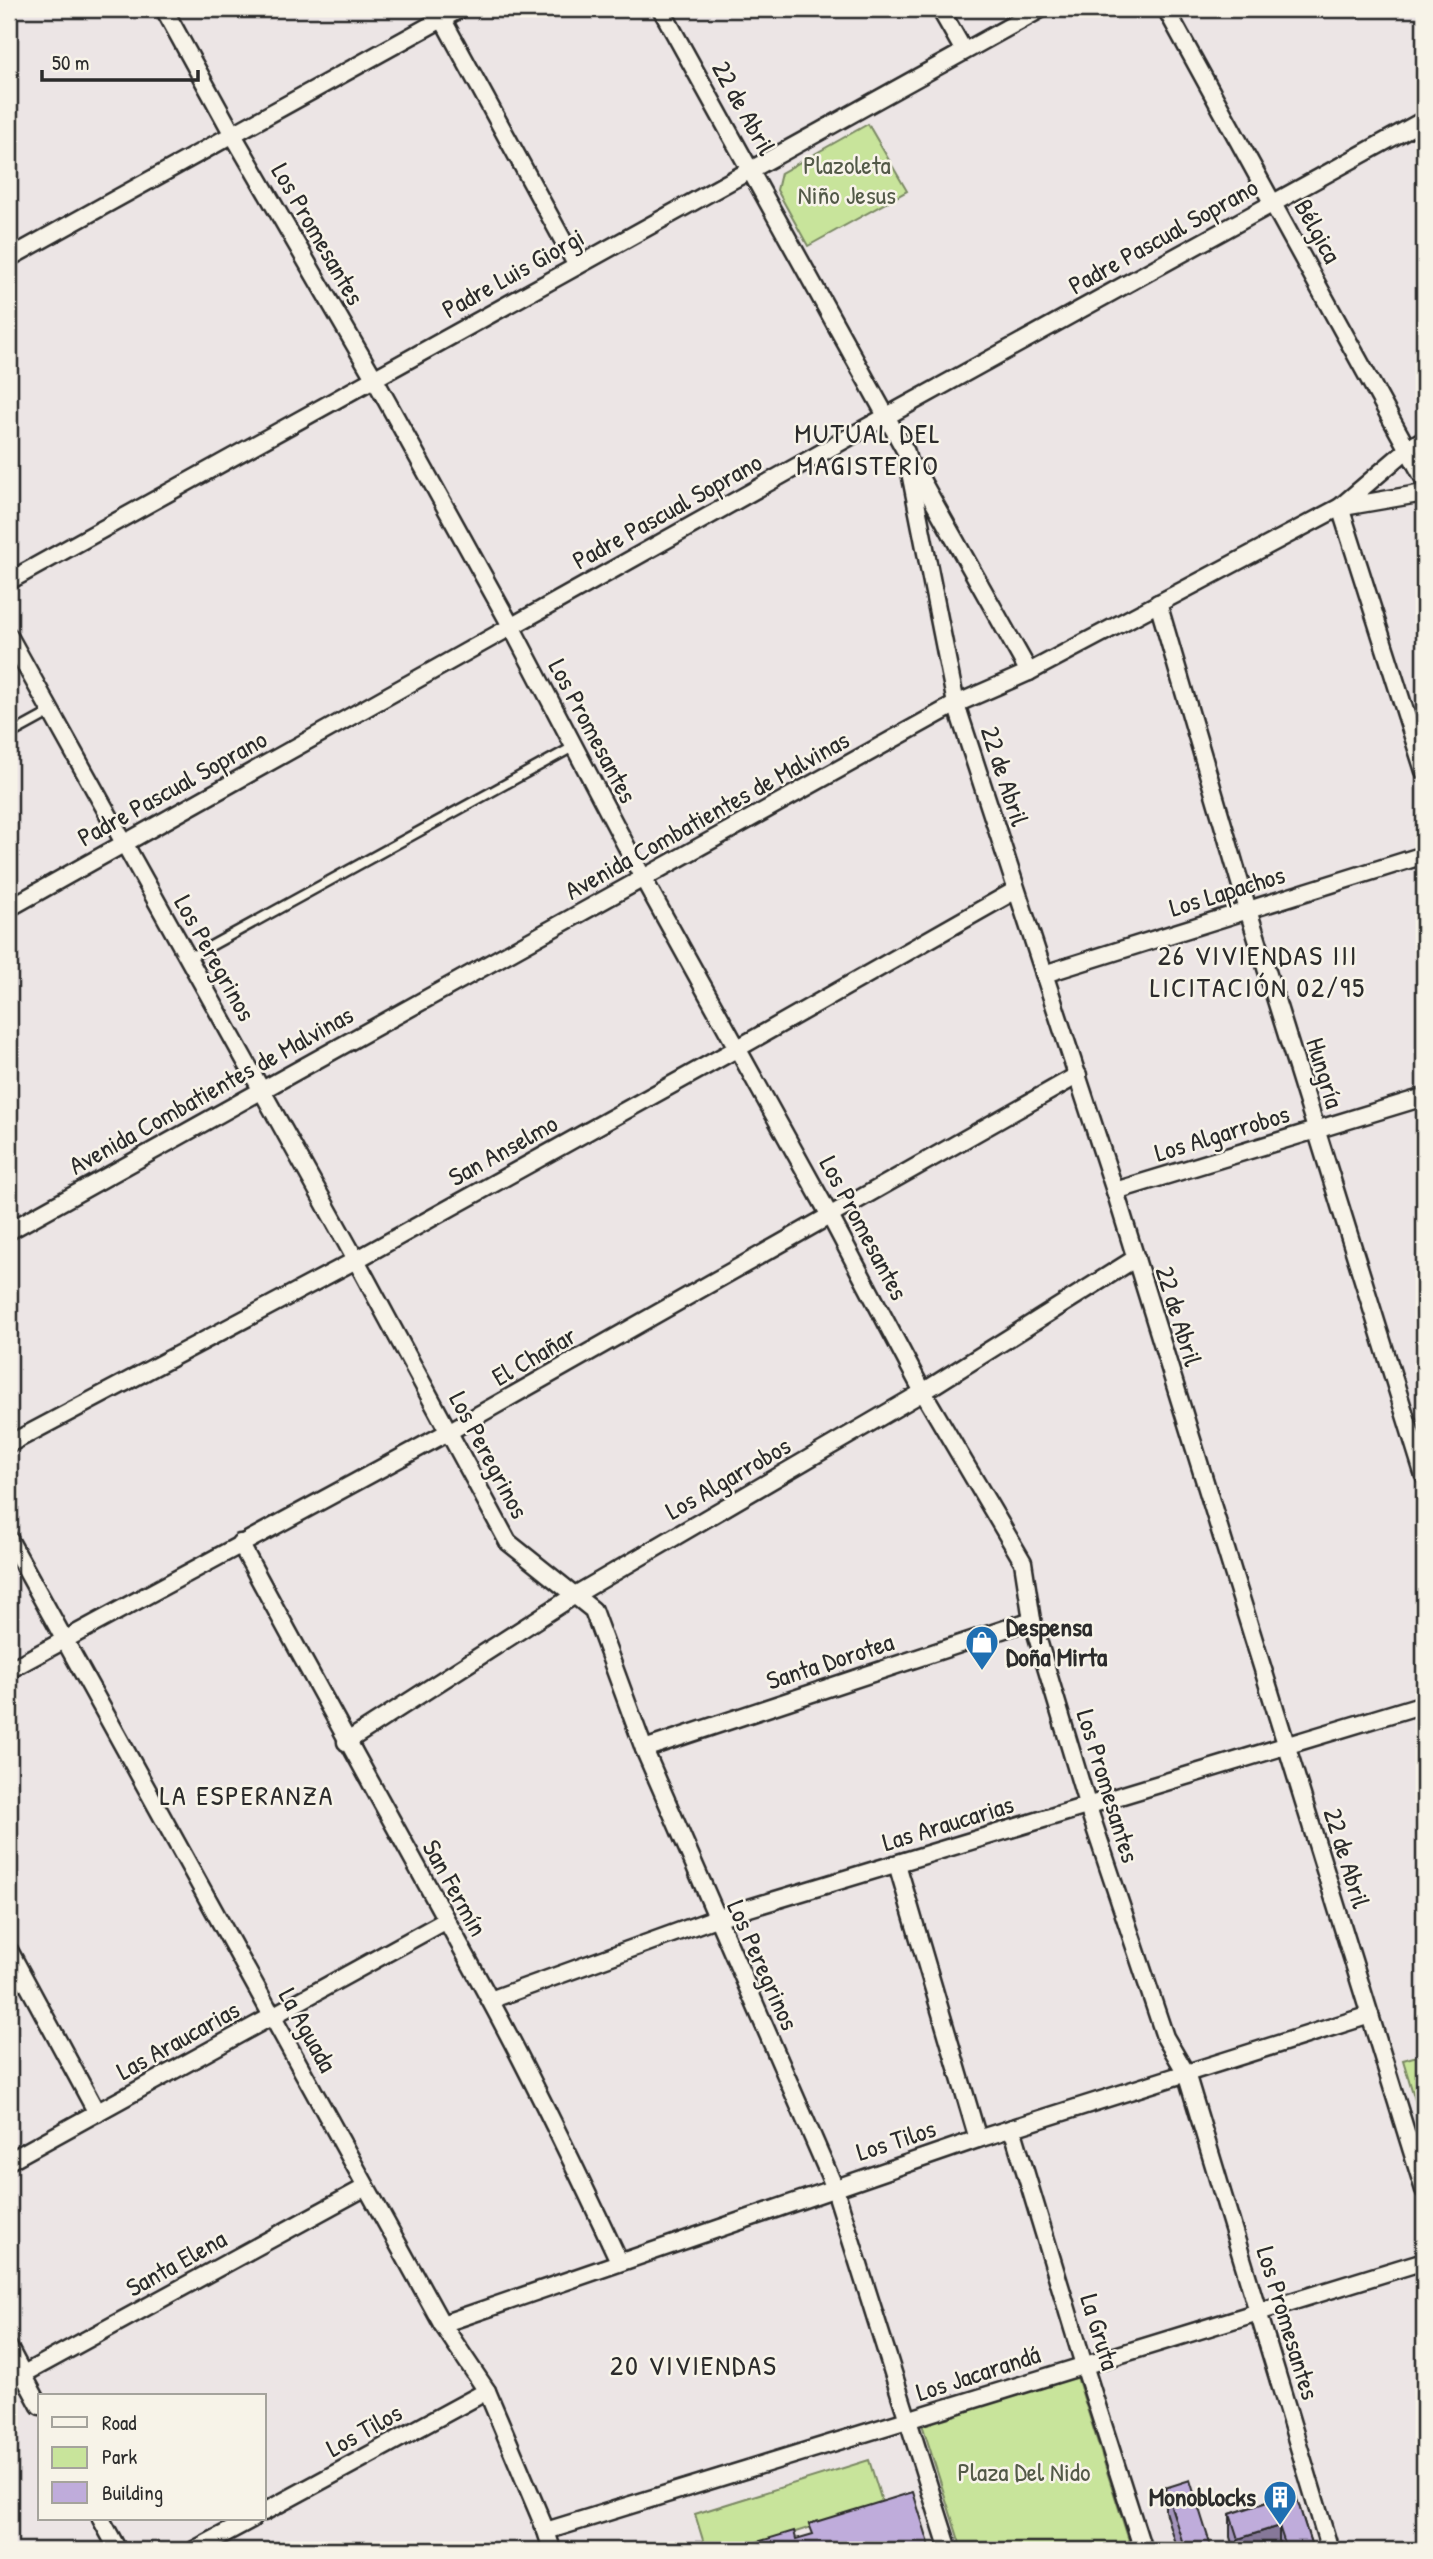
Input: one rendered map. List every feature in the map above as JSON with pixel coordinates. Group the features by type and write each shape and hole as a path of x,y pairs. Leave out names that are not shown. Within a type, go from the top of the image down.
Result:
{"street":[{"name":"Los Promesantes","path":"164,9 511,626 643,878 830,1216 923,1392 1023,1562 1032,1620 1088,1807 1165,2037 1186,2073 1330,2550"},
{"path":"9,258 440,14 460,9"},
{"name":"22 de Abril","path":"661,9 1029,672"},
{"path":"940,9 964,51"},
{"name":"Padre Luis Giorgi","path":"9,581 1041,9"},
{"name":"Bélgica","path":"1166,9 1424,479"},
{"path":"440,14 576,266"},
{"name":"Padre Pascual Soprano","path":"9,908 887,416 1424,120"},
{"name":"Avenida Combatientes de Malvinas","path":"9,1231 957,704 1029,672 1340,507 1409,448 1424,439"},
{"name":"22 de Abril","path":"906,452 957,704 1115,1191 1424,2190"},
{"path":"1424,493 1340,507 1424,771"},
{"name":"Hungría","path":"1158,603 1248,910 1424,1476"},
{"name":"Los Peregrinos","path":"9,636 356,1260 508,1542 593,1610 644,1749 834,2186 949,2550"},
{"name":"Los Lapachos","path":"1044,974 1424,855"},
{"name":"San Anselmo","path":"9,1444 356,1260 1016,890"},
{"name":"El Chañar","path":"9,1671 450,1431 1078,1075"},
{"name":"Los Algarrobos","path":"1115,1191 1424,1097"},
{"name":"Los Algarrobos","path":"346,1742 575,1595 923,1392 1136,1258"},
{"name":"La Aguada","path":"9,1539 442,2324 486,2391 547,2531 552,2550"},
{"name":"San Fermín","path":"240,1543 346,1742 490,2000 554,2124 619,2261"},
{"name":"Santa Dorotea","path":"644,1749 1032,1620"},
{"name":"Las Araucarias","path":"490,2000 716,1918 1424,1703"},
{"path":"897,1864 978,2139"},
{"name":"Las Araucarias","path":"9,2161 445,1921"},
{"path":"9,1950 97,2112"},
{"name":"Los Tilos","path":"442,2324 834,2186 1370,2015"},
{"name":"La Gruta","path":"1013,2128 1143,2550"},
{"name":"Santa Elena","path":"16,2379 366,2187"},
{"name":"Los Jacarandá","path":"547,2531 1424,2260"},
{"path":"9,2348 16,2379 38,2404"},
{"name":"Los Tilos","path":"266,2511 486,2391"},
{"path":"102,2520 118,2550"},
{"path":"194,2550 250,2520"}],"lane":[{"path":"9,735 51,712"},
{"path":"187,959 573,747"}],"green space":[{"name":"Plazoleta Niño Jesus","path":"868,124 907,191 808,246 777,190 781,173"},
{"path":"1424,2054 1424,2130 1403,2060"},
{"name":"Plaza Del Nido","path":"1076,2374 1132,2550 962,2550 922,2424"},
{"path":"869,2460 883,2505 737,2550 706,2550 695,2514"}],"building":[{"path":"1190,2480 1212,2550 1185,2550 1165,2488"},
{"path":"913,2492 931,2550 731,2550 794,2531 796,2539 813,2534 809,2524"},
{"path":"1295,2493 1313,2550 1287,2550 1279,2526 1238,2539 1230,2514"}],"place":[{"name":"Despensa Doña Mirta","path":"982,1672"},
{"name":"Monoblocks","path":"1280,2527"}],"district":[{"name":"MUTUAL DEL MAGISTERIO","path":"868,449"},
{"name":"26 VIVIENDAS III LICITACIÓN 02/95","path":"1258,971"},
{"name":"LA ESPERANZA","path":"247,1795"},
{"name":"20 VIVIENDAS","path":"694,2365"}]}
